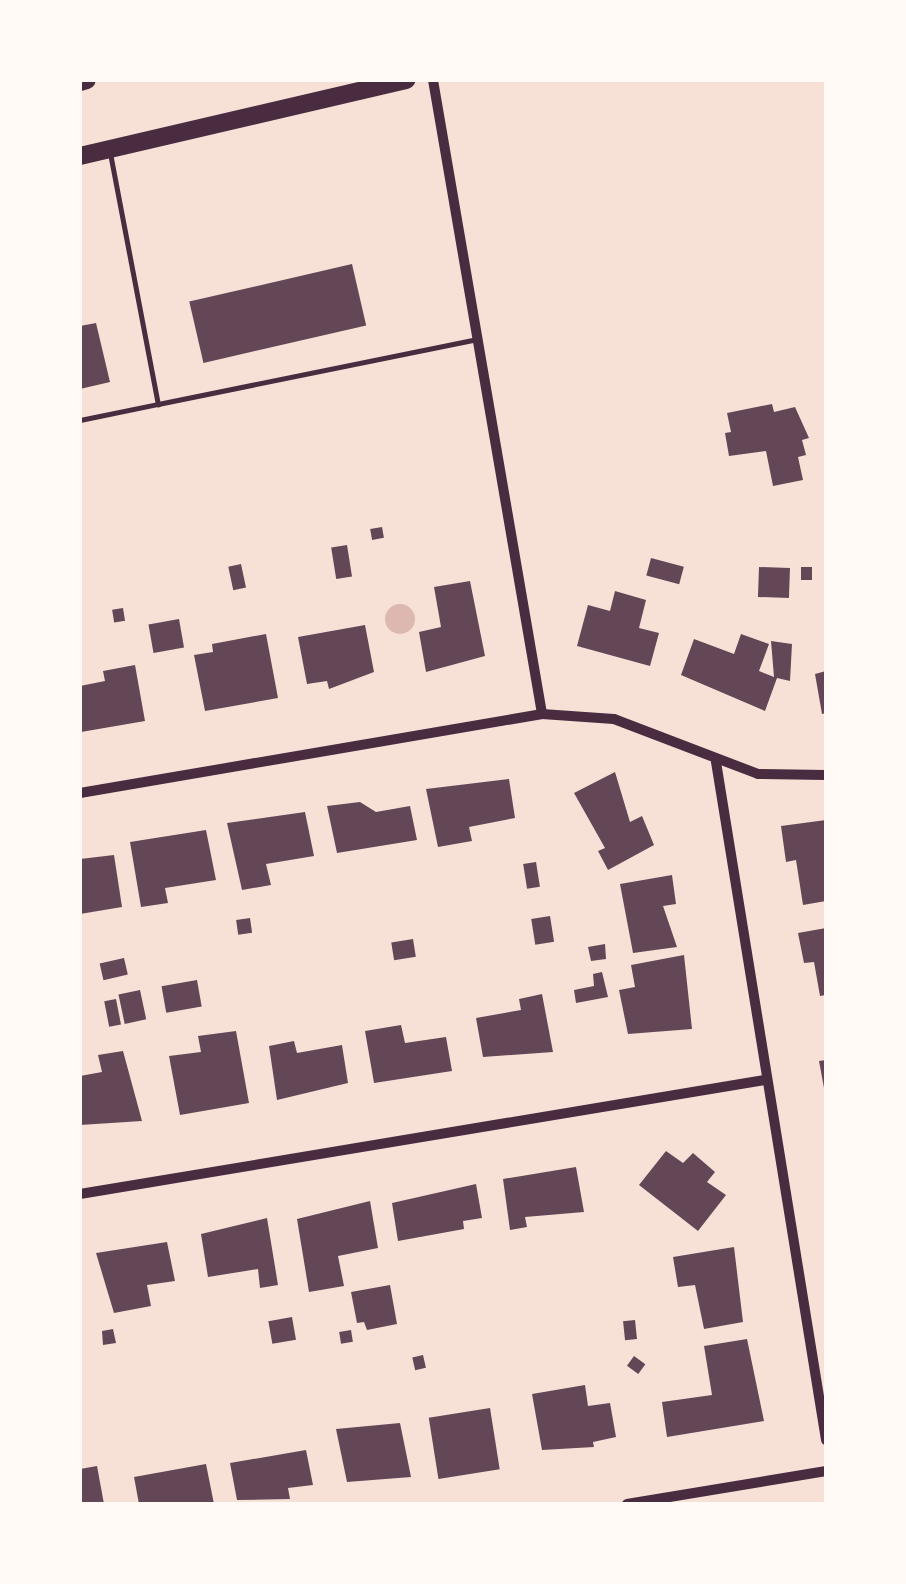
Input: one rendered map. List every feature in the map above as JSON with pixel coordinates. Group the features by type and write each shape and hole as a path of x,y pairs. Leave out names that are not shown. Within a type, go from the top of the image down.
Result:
{"main road":[{"path":"80,156 406,80"}],"street":[{"path":"433,80 474,340 542,714"},
{"path":"80,793 542,714 614,718 716,762 789,778 826,775"},
{"path":"716,762 826,1440"},
{"path":"80,1194 765,1080"},
{"path":"626,1504 826,1471"}],"lane":[{"path":"110,150 158,404"},
{"path":"80,420 474,340"}],"shaded area":[{"path":"400,604 411,608 415,619 411,630 400,634 389,630 385,619 389,608"}],"building":[{"path":"352,264 366,325 203,363 189,302"},
{"path":"96,323 110,382 80,389 80,326"},
{"path":"772,404 774,412 795,407 809,438 802,440 806,455 798,457 803,480 773,486 766,451 729,456 725,433 731,432 727,413"},
{"path":"382,527 384,538 372,540 370,529"},
{"path":"347,545 352,577 336,579 331,548"},
{"path":"651,558 684,567 679,584 646,575"},
{"path":"241,564 246,587 233,590 228,567"},
{"path":"759,567 790,568 789,598 758,597"},
{"path":"801,567 812,567 812,580 801,580"},
{"path":"470,581 485,656 426,672 419,632 441,627 434,587"},
{"path":"615,591 646,600 639,628 659,633 650,666 577,646 588,605 610,611"},
{"path":"123,608 125,621 114,623 112,610"},
{"path":"179,619 184,648 154,653 148,624"},
{"path":"365,625 374,672 329,689 327,681 307,684 298,637"},
{"path":"266,634 278,698 205,711 194,655 213,652 212,644"},
{"path":"741,634 769,644 759,671 774,677 771,641 792,644 790,681 777,678 765,711 681,675 694,639 734,654"},
{"path":"135,665 145,721 81,732 80,686 105,681 103,671"},
{"path":"826,671 826,713 822,714 815,674"},
{"path":"615,772 630,822 642,816 654,845 608,870 598,851 605,848 574,793"},
{"path":"509,779 515,818 469,827 472,841 438,847 426,789"},
{"path":"360,802 376,812 410,806 417,840 337,853 327,806"},
{"path":"305,812 314,856 266,864 271,885 242,890 227,823"},
{"path":"826,820 826,901 803,905 796,860 786,862 781,826"},
{"path":"206,830 216,880 165,888 168,903 141,907 130,842"},
{"path":"114,855 122,907 80,914 80,859"},
{"path":"536,862 540,887 527,889 523,864"},
{"path":"672,875 676,904 663,906 677,947 633,953 620,884"},
{"path":"550,916 554,942 535,945 531,919"},
{"path":"250,918 252,933 238,935 236,920"},
{"path":"826,928 826,995 820,996 814,962 804,963 798,933"},
{"path":"413,939 416,957 394,960 391,942"},
{"path":"605,944 606,959 591,961 588,947"},
{"path":"684,955 692,1029 628,1034 619,990 635,987 631,965"},
{"path":"124,958 128,975 103,980 100,964"},
{"path":"602,972 608,997 576,1003 574,990 594,986 593,974"},
{"path":"197,980 202,1007 166,1013 162,986"},
{"path":"140,990 146,1019 125,1024 118,995"},
{"path":"542,994 553,1052 483,1057 476,1018 521,1010 519,999"},
{"path":"116,999 121,1025 109,1027 104,1001"},
{"path":"401,1025 405,1043 446,1037 452,1071 374,1083 365,1031"},
{"path":"236,1031 249,1103 180,1115 169,1056 201,1052 198,1036"},
{"path":"294,1041 297,1053 342,1045 348,1083 277,1100 269,1046"},
{"path":"123,1051 142,1121 80,1125 80,1076 102,1072 98,1055"},
{"path":"826,1060 826,1088 824,1088 819,1061"},
{"path":"666,1151 683,1163 693,1153 715,1172 707,1182 726,1195 698,1231 639,1185"},
{"path":"576,1167 584,1212 525,1217 527,1227 510,1230 503,1179"},
{"path":"476,1184 482,1218 463,1221 464,1229 398,1241 392,1203"},
{"path":"370,1201 378,1248 338,1256 344,1286 309,1292 297,1219"},
{"path":"267,1218 278,1285 260,1288 258,1269 208,1277 201,1234"},
{"path":"167,1242 175,1281 147,1285 151,1306 114,1313 96,1253"},
{"path":"734,1247 743,1322 704,1329 695,1285 678,1287 673,1257"},
{"path":"390,1285 397,1324 367,1330 364,1322 357,1323 351,1292"},
{"path":"292,1317 296,1340 272,1344 268,1321"},
{"path":"635,1320 637,1339 625,1340 623,1321"},
{"path":"113,1329 116,1343 103,1345 102,1331"},
{"path":"351,1330 353,1342 341,1344 339,1332"},
{"path":"747,1339 764,1421 667,1437 662,1402 712,1395 704,1346"},
{"path":"423,1355 426,1368 415,1370 412,1357"},
{"path":"634,1356 645,1364 638,1374 627,1366"},
{"path":"585,1385 588,1406 610,1403 616,1437 593,1442 594,1447 542,1450 532,1394"},
{"path":"490,1408 500,1469 438,1479 429,1418"},
{"path":"400,1423 411,1477 347,1482 336,1429"},
{"path":"306,1450 313,1485 288,1488 290,1499 237,1500 230,1463"},
{"path":"206,1464 214,1504 139,1504 134,1477"},
{"path":"97,1466 104,1504 80,1504 80,1469"}]}
